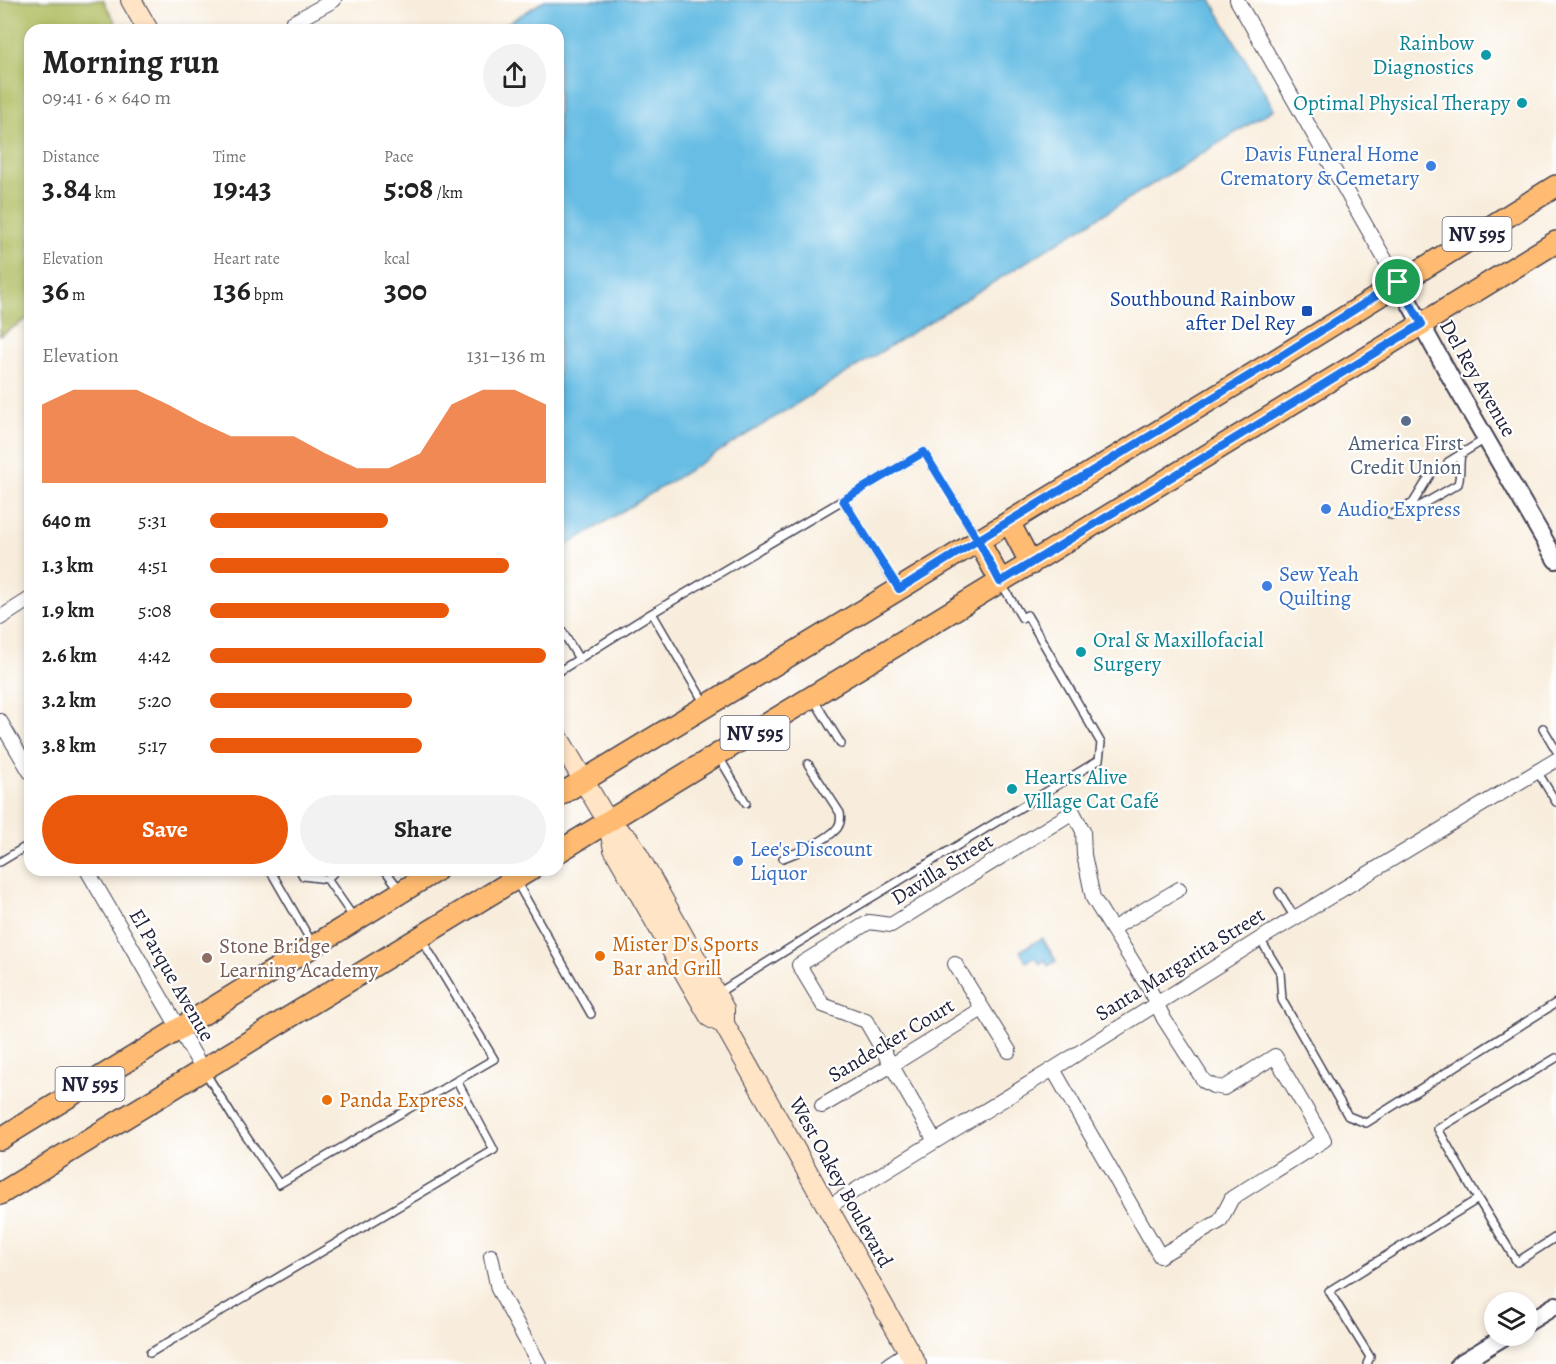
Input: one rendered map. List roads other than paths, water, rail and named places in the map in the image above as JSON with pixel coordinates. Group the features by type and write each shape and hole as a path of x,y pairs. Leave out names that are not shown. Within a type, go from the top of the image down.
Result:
{"main road":[{"path":"131,0 145,24"},
{"name":"NV 595","path":"564,792 1270,363 1556,186"},
{"name":"NV 595","path":"564,848 1556,242"},
{"path":"1009,522 1031,564"},
{"path":"978,540 1000,582"},
{"name":"West Oakey Boulevard","path":"564,747 608,822 614,849 660,931 710,1017 724,1024"},
{"name":"West Oakey Boulevard","path":"608,822 629,840 724,1009 724,1024 912,1358"},
{"name":"NV 595","path":"0,1139 427,876"},
{"name":"NV 595","path":"0,1194 520,876"}],"street":[{"path":"292,23 334,0"},
{"name":"Del Rey Avenue","path":"1237,0 1556,560"},
{"path":"0,618 24,603"},
{"path":"0,721 24,752"},
{"name":"Santa Margarita Street","path":"828,1207 1260,939 1556,760"},
{"name":"Davilla Street","path":"892,1065 866,1021 823,1005 800,965 870,922 891,925 1073,812 1083,831 1084,855 1093,898 1112,929"},
{"name":"El Parque Avenue","path":"90,876 203,1070"},
{"path":"1053,1069 1160,1256 1220,1221 1232,1198 1324,1140 1275,1056 1224,1088 1204,1081 1164,1019 1149,988 1112,929 1179,889"},
{"name":"Sandecker Court","path":"955,964 1009,1052"},
{"name":"Sandecker Court","path":"822,1106 982,1009"},
{"path":"892,1065 935,1141"},
{"path":"491,1256 498,1289 540,1364"},
{"path":"1538,1318 1555,1309"},
{"path":"1460,1364 1489,1346"},
{"path":"889,1364 912,1358"}],"lane":[{"path":"1448,462 1487,438"},
{"path":"564,668 652,613 924,452 978,540"},
{"path":"1413,503 1416,508 1458,484 1461,454"},
{"path":"1391,515 1413,503 1431,472"},
{"path":"843,500 899,589"},
{"path":"716,994 1099,760 1101,743 1027,615 1022,618 1000,582"},
{"path":"652,613 707,706"},
{"path":"564,634 579,659"},
{"path":"812,698 841,744"},
{"path":"1543,728 1556,750"},
{"path":"718,755 746,803"},
{"path":"783,858 801,852 832,834 841,821 840,813 808,764"},
{"path":"1537,771 1556,802"},
{"path":"0,861 24,847"},
{"path":"273,876 313,945"},
{"path":"303,876 327,879 355,920"},
{"path":"327,879 330,876"},
{"path":"389,876 401,892"},
{"path":"522,876 591,1014"},
{"path":"1279,892 1295,918"},
{"path":"203,1070 279,1184 494,1059 421,937"},
{"path":"1260,939 1280,972 1282,1000 1348,1116 1366,1123 1556,1003"},
{"path":"1556,1058 1438,1129 1517,1262 1556,1237"},
{"path":"150,1353 494,1150 457,1081"},
{"path":"1367,1364 1370,1357 1329,1291 1478,1199"}],"water":[{"path":"545,0 1211,0 1274,109 564,547 564,24 507,24"},
{"path":"1042,938 1056,961 1048,966 1045,960 1040,964 1035,957 1026,962 1020,951"}],"place":[{"name":"Rainbow Diagnostics","path":"1486,55"},
{"name":"Optimal Physical Therapy","path":"1522,103"},
{"name":"Davis Funeral Home Crematory & Cemetary","path":"1431,166"},
{"name":"Southbound Rainbow after Del Rey","path":"1307,311"},
{"name":"America First Credit Union","path":"1406,421"},
{"name":"Audio Express","path":"1326,509"},
{"name":"Sew Yeah Quilting","path":"1267,586"},
{"name":"Oral & Maxillofacial Surgery","path":"1081,652"},
{"name":"Hearts Alive Village Cat Café","path":"1012,789"},
{"name":"Lee's Discount Liquor","path":"738,861"},
{"name":"Mister D's Sports Bar and Grill","path":"600,956"},
{"name":"Stone Bridge Learning Academy","path":"207,958"},
{"name":"Panda Express","path":"327,1100"}]}
